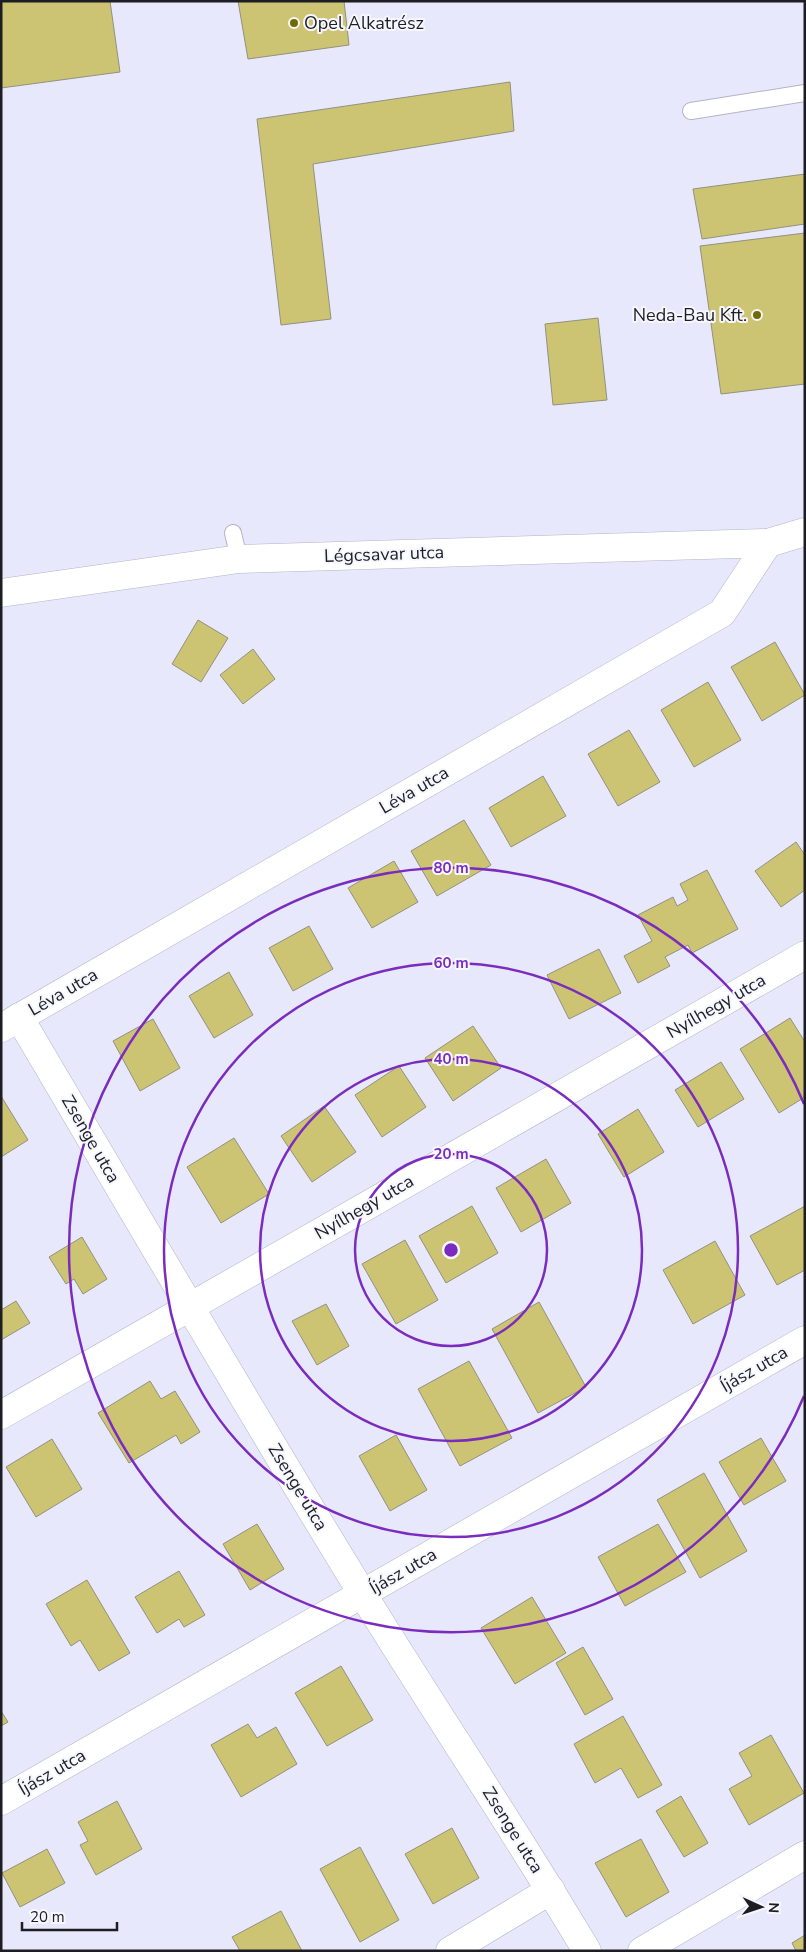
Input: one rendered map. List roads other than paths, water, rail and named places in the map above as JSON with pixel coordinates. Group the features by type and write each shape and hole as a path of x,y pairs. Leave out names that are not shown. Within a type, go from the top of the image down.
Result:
{"street":[{"path":"768,543 805,532"},
{"name":"Légcsavar utca","path":"1,593 236,546 768,543"},
{"name":"Léva utca","path":"10,1022 722,613 768,543"},
{"name":"Nyílhegy utca","path":"1,1415 805,955"},
{"name":"Zsenge utca","path":"10,1022 190,1307 363,1594 551,1890 587,1951"},
{"name":"Íjász utca","path":"1,1801 805,1340"},
{"path":"642,1951 805,1855"},
{"path":"450,1951 551,1890"}],"lane":[{"path":"691,111 805,93"}],"place":[{"name":"Opel Alkatrész","path":"294,23"},
{"name":"Neda-Bau Kft.","path":"757,315"}]}
